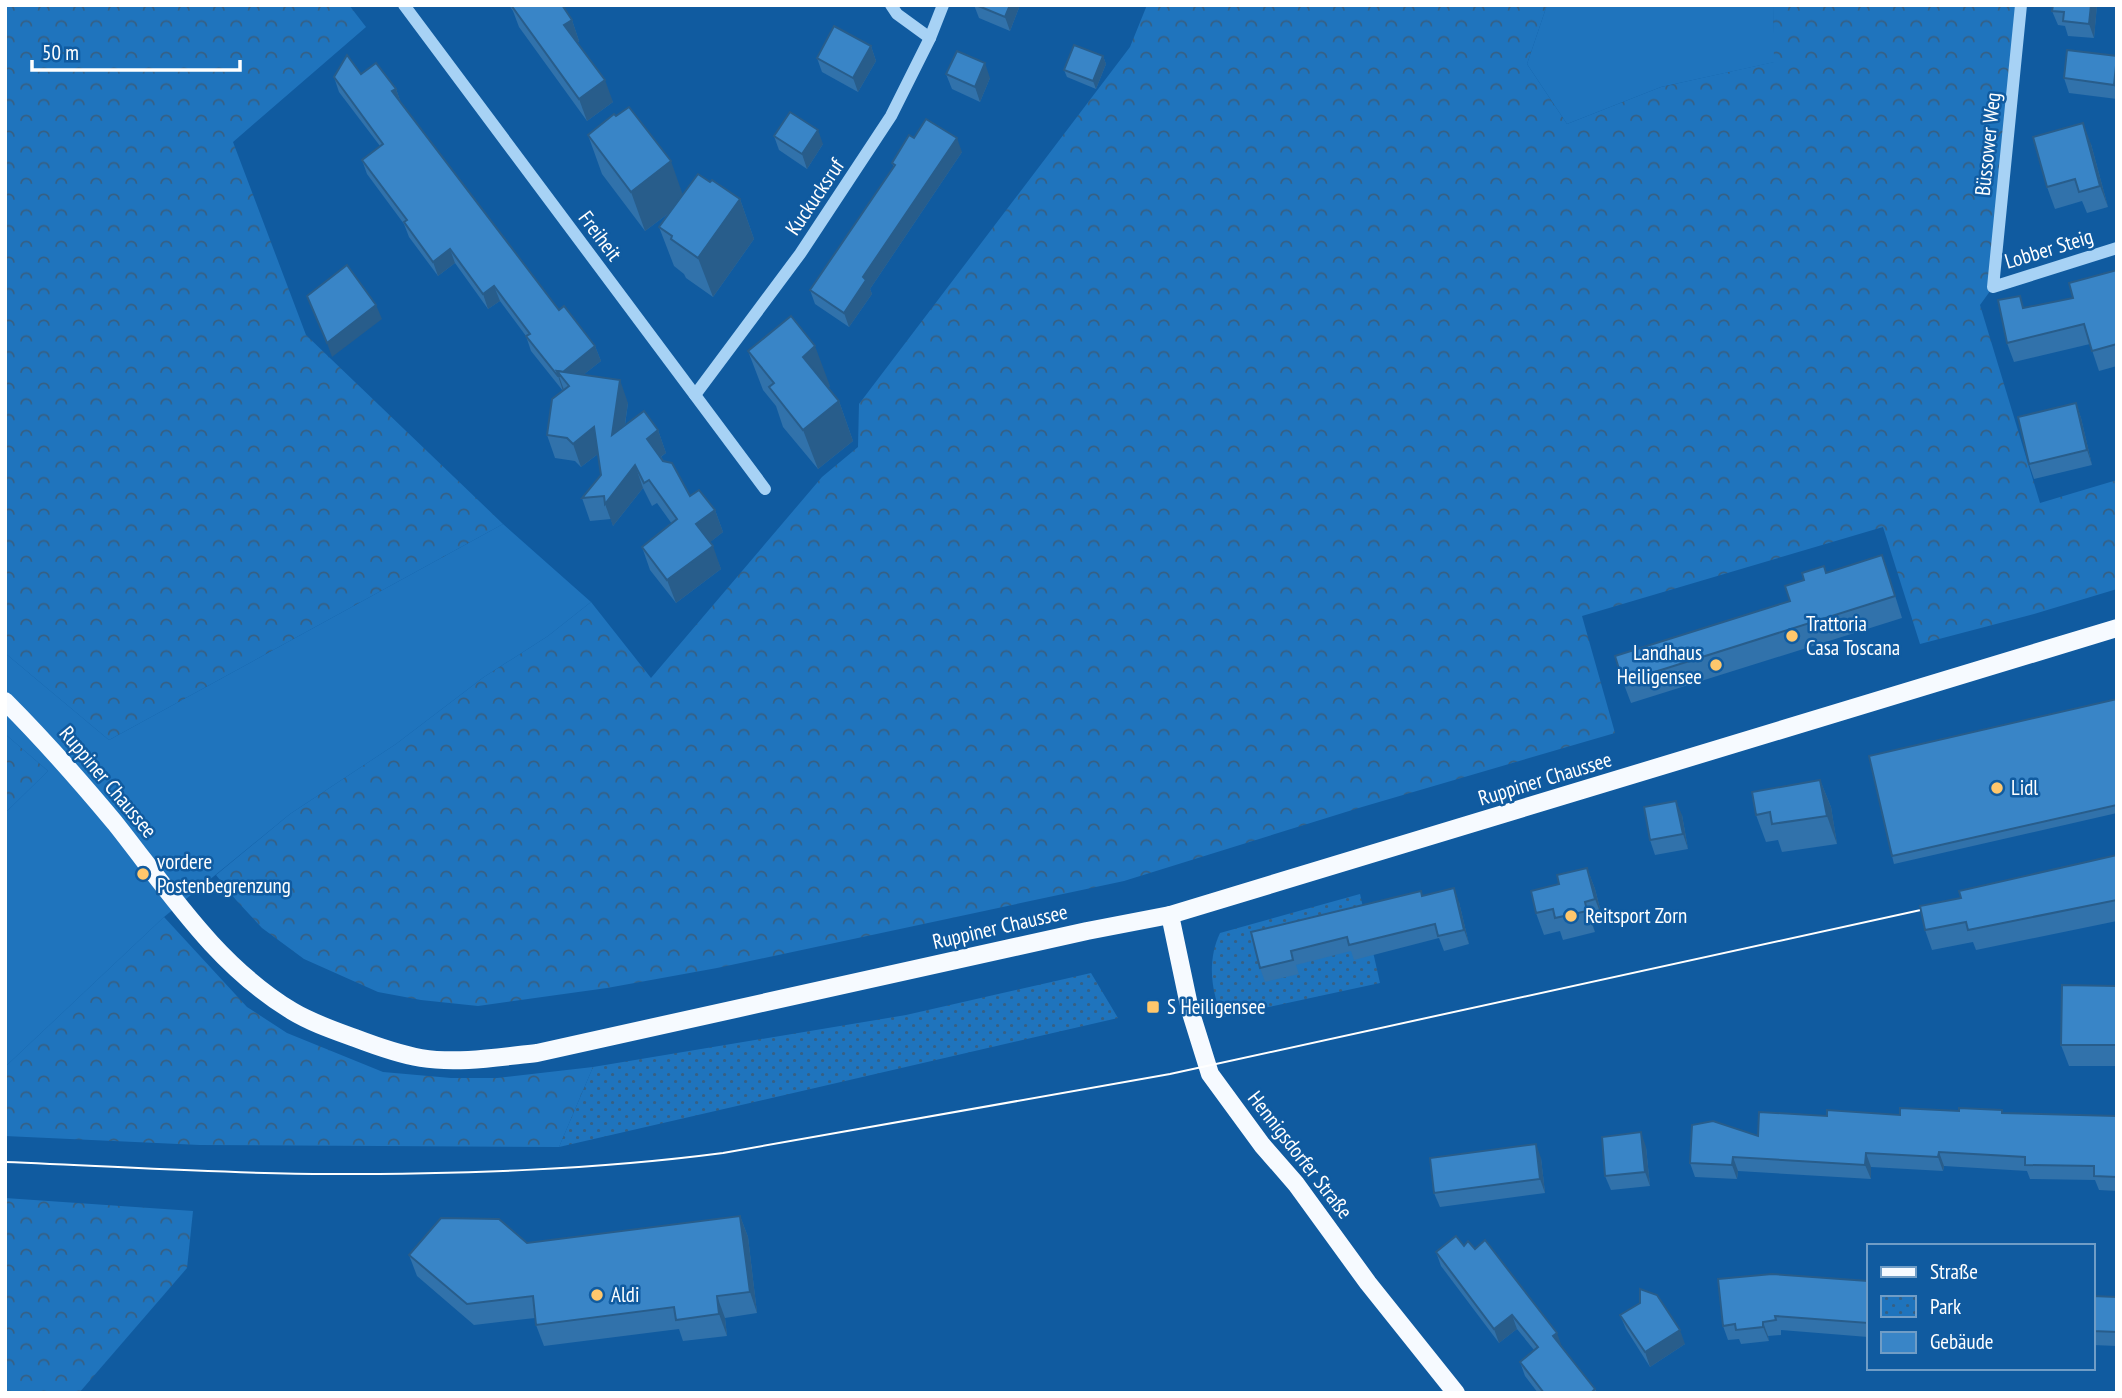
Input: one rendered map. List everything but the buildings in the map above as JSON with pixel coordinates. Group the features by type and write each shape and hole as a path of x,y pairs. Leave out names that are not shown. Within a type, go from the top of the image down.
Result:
{"main road":[{"name":"Ruppiner Chaussee","path":"5,701 75,776 146,862 187,917 239,972 268,996 321,1026 393,1051 422,1058 453,1060 537,1054 1170,915 2117,628"},
{"name":"Hennigsdorfer Straße","path":"1170,915 1190,1010 1210,1074 1262,1145 1296,1184 1368,1283 1456,1393"}],"street":[{"name":"Freiheit","path":"404,5 765,489"},
{"path":"891,5 897,14 930,38"},
{"name":"Kuckucksruf","path":"695,395 800,254 891,116 930,38 943,5"},
{"name":"Büssower Weg","path":"1993,287 2021,5"},
{"name":"Lobber Steig","path":"1993,287 2117,248"}],"green space":[{"path":"5,5 349,5 366,27 233,142 306,335 503,524 109,740 5,653"},
{"path":"1147,5 1547,5 1527,64 1567,124 1661,87 1774,62 1773,5 2021,5 1993,287 1980,305 2040,503 2117,480 2117,589 1920,644 1883,527 1582,616 1615,733 1362,807 1124,881 717,968 607,988 478,1006 378,992 304,959 262,928 216,875 290,814 396,744 484,677 548,636 591,602 651,678 822,477 858,447 859,404 1130,47"},
{"path":"1547,5 1773,5 1775,62 1661,87 1567,124 1527,64"},
{"path":"503,524 591,602 548,636 484,677 396,744 290,814 164,917 5,1067 5,813 48,771 5,734 5,653 109,740"},
{"path":"5,734 48,771 5,813"},
{"path":"1360,894 1380,983 1222,1017 1212,975 1213,954 1220,933"},
{"path":"164,917 247,1007 287,1033 383,1072 451,1078 497,1078 593,1067 559,1147 200,1145 5,1136 5,1067"},
{"path":"1091,973 1118,1018 559,1147 593,1067 906,1015"},
{"path":"5,1198 193,1211 187,1268 79,1393 5,1393"}],"tram line":[{"path":"5,1162 249,1173 379,1174 576,1167 723,1153 1170,1074 1939,906"}],"place":[{"name":"Trattoria Casa Toscana","path":"1792,636"},
{"name":"Landhaus Heiligensee","path":"1716,665"},
{"name":"Lidl","path":"1997,788"},
{"name":"vordere Postenbegrenzung","path":"143,874"},
{"name":"Reitsport Zorn","path":"1571,916"},
{"name":"S Heiligensee","path":"1153,1007"},
{"name":"Aldi","path":"597,1295"}]}
